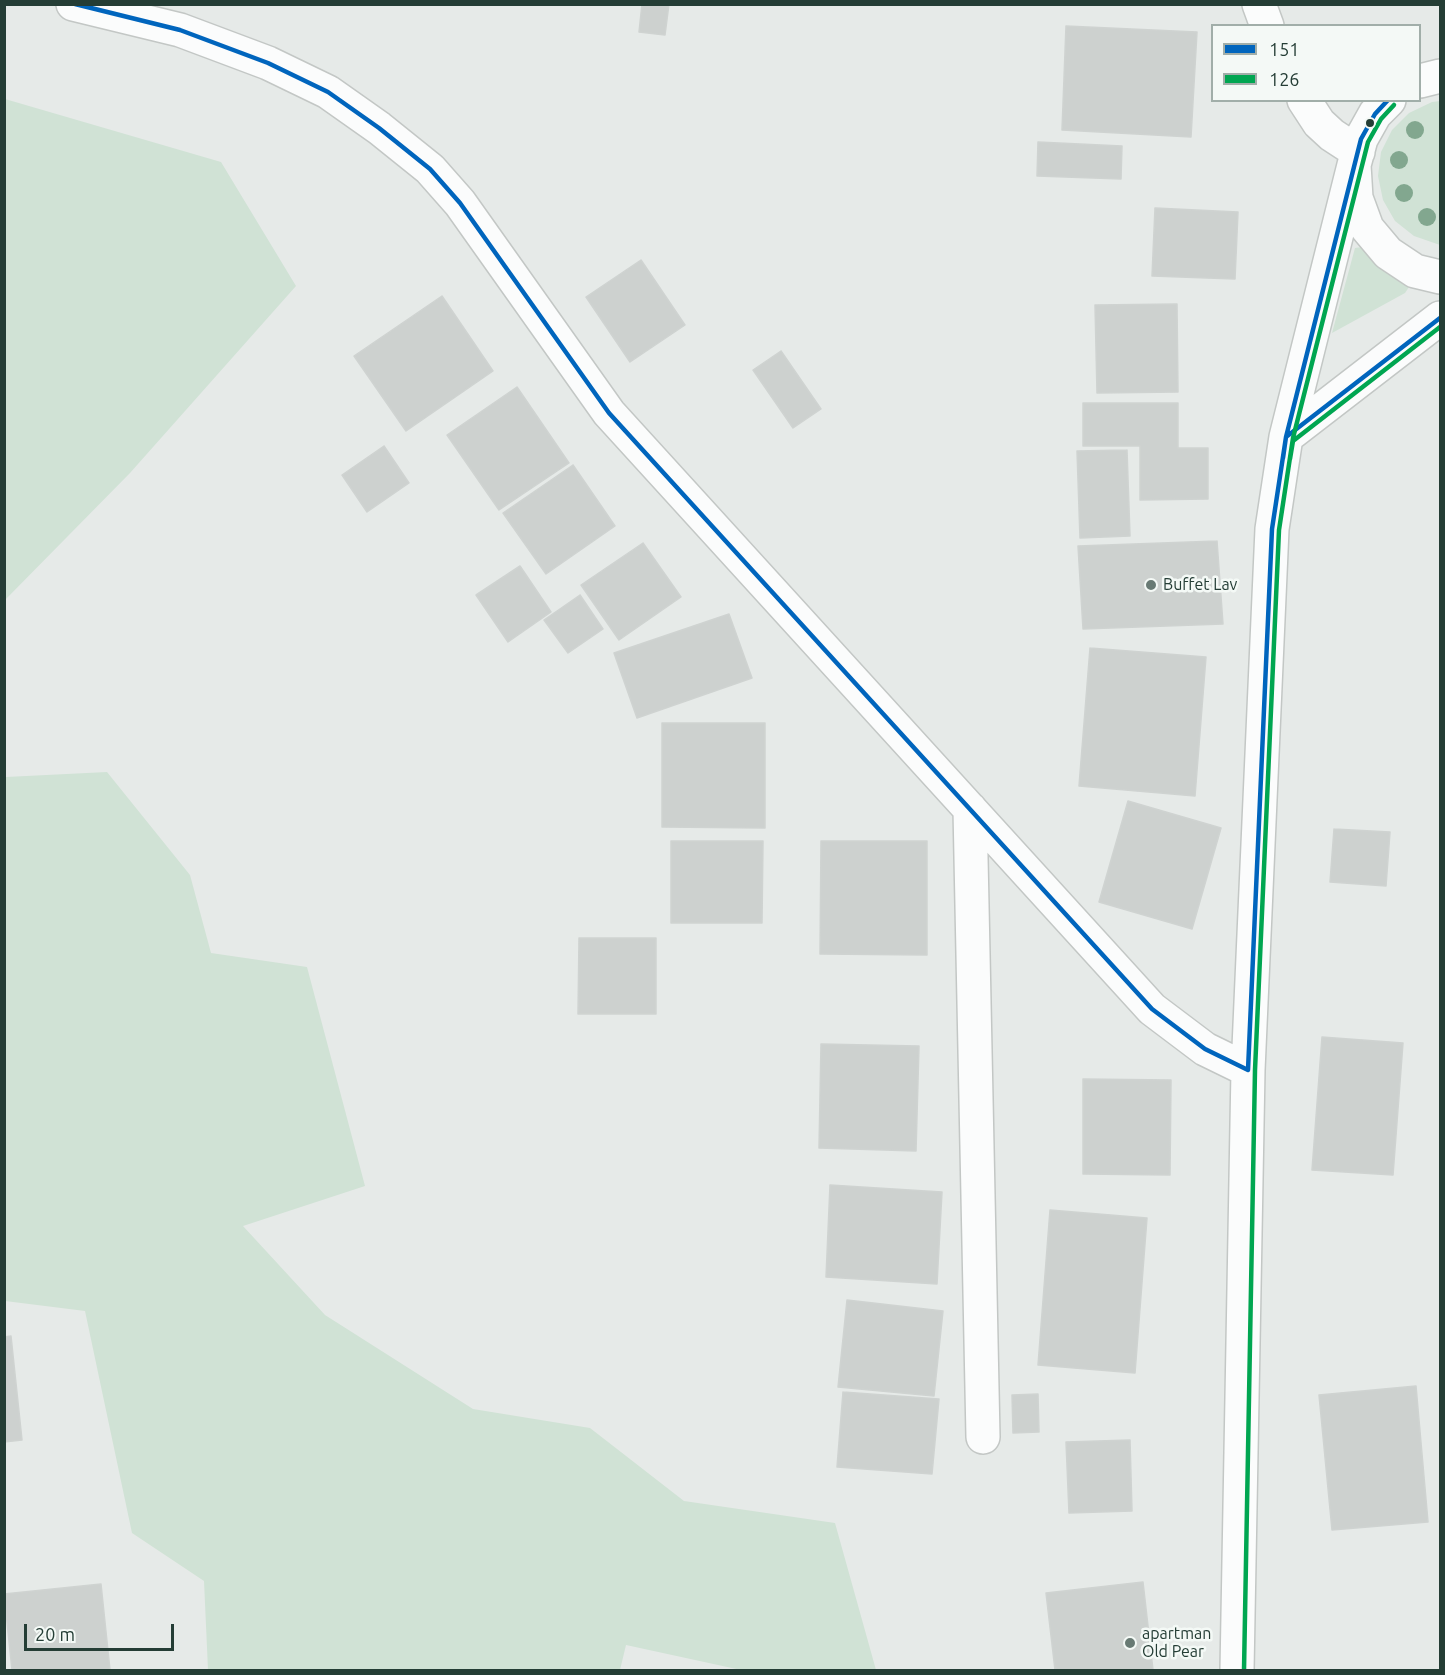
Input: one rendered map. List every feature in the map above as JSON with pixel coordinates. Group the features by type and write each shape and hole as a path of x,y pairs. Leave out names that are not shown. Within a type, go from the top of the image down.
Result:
{"street":[{"path":"73,4 180,30 268,63 328,92 379,128 430,169 460,203 609,413 1152,1009 1205,1050 1248,1070"},
{"path":"1259,4 1266,24"},
{"path":"1421,81 1440,76"},
{"path":"1305,102 1319,123 1356,159 1356,198 1367,228 1388,253 1415,271 1440,277"},
{"path":"1237,1671 1248,1070 1272,529 1286,437 1361,139 1375,114 1387,102"},
{"path":"1286,437 1440,318"},
{"path":"970,808 983,1437"}],"green space":[{"path":"5,99 221,162 296,286 130,473 5,600"},
{"path":"1440,101 1440,245 1414,236 1395,221 1383,200 1378,176 1381,152 1392,130 1409,113 1432,102"},
{"path":"1362,247 1370,258 1409,287 1405,293 1332,333 1355,248"},
{"path":"4,772 6,777 107,772 190,875 211,953 307,967 365,1186 243,1226 325,1315 473,1409 590,1428 684,1501 835,1523 876,1670 741,1670 626,1645 620,1670 208,1670 204,1581 132,1533 85,1311 5,1301"}],"building":[{"path":"642,4 669,4 665,35 639,32"},
{"path":"1066,26 1197,32 1191,137 1062,130"},
{"path":"1038,142 1122,146 1121,179 1037,176"},
{"path":"1155,208 1238,212 1235,279 1152,276"},
{"path":"641,260 685,325 630,362 586,297"},
{"path":"442,296 493,371 406,431 354,356"},
{"path":"1177,304 1178,392 1097,393 1095,305"},
{"path":"781,351 821,409 793,428 753,370"},
{"path":"517,387 569,463 499,510 447,435"},
{"path":"1083,403 1178,403 1178,448 1208,448 1208,499 1140,500 1140,446 1083,446"},
{"path":"384,446 409,483 367,512 342,475"},
{"path":"1127,450 1130,536 1080,538 1077,451"},
{"path":"573,465 615,526 546,574 503,513"},
{"name":"Buffet Lav","path":"1217,541 1223,624 1083,629 1078,546"},
{"path":"643,543 681,597 619,640 581,585"},
{"path":"520,566 551,612 508,642 476,595"},
{"path":"580,595 603,629 568,653 544,620"},
{"path":"729,614 752,678 637,718 614,653"},
{"path":"1090,648 1206,657 1195,796 1079,786"},
{"path":"662,723 765,723 765,828 662,827"},
{"path":"1128,801 1221,828 1192,929 1099,902"},
{"path":"1334,829 1390,832 1386,886 1330,882"},
{"path":"671,841 763,841 762,923 671,923"},
{"path":"821,841 927,841 927,955 820,954"},
{"path":"579,938 656,938 656,1014 578,1014"},
{"path":"1322,1037 1403,1043 1393,1175 1312,1170"},
{"path":"821,1044 919,1046 916,1151 819,1148"},
{"path":"1083,1079 1171,1080 1170,1175 1083,1174"},
{"path":"830,1185 942,1192 937,1284 826,1277"},
{"path":"1050,1210 1147,1218 1135,1373 1038,1365"},
{"path":"847,1300 943,1311 934,1396 838,1387"},
{"path":"11,1336 22,1440 4,1442 4,1337"},
{"path":"1416,1386 1428,1522 1332,1530 1319,1395"},
{"path":"843,1392 939,1399 932,1474 837,1467"},
{"path":"1038,1394 1039,1432 1013,1433 1012,1395"},
{"path":"1130,1440 1132,1511 1069,1513 1066,1442"},
{"path":"1143,1582 1153,1670 1055,1670 1046,1593"},
{"path":"101,1584 110,1670 12,1670 4,1594"}],"transit line":[{"name":"151","path":"75,4 180,30 268,63 328,92 379,128 430,169 460,203 609,413 1152,1009 1205,1049 1248,1070"},
{"name":"151","path":"1248,1070 1272,529 1286,437 1361,139 1375,114 1386,102"},
{"name":"126","path":"1244,1670 1255,1070 1279,530 1293,438 1368,142 1381,119 1394,105"},
{"name":"151","path":"1283,458 1286,437 1440,318"},
{"name":"126","path":"1290,459 1293,441 1440,327"}],"place":[{"name":"Buffet Lav","path":"1151,585"},
{"name":"apartman Old Pear","path":"1130,1643"}]}
